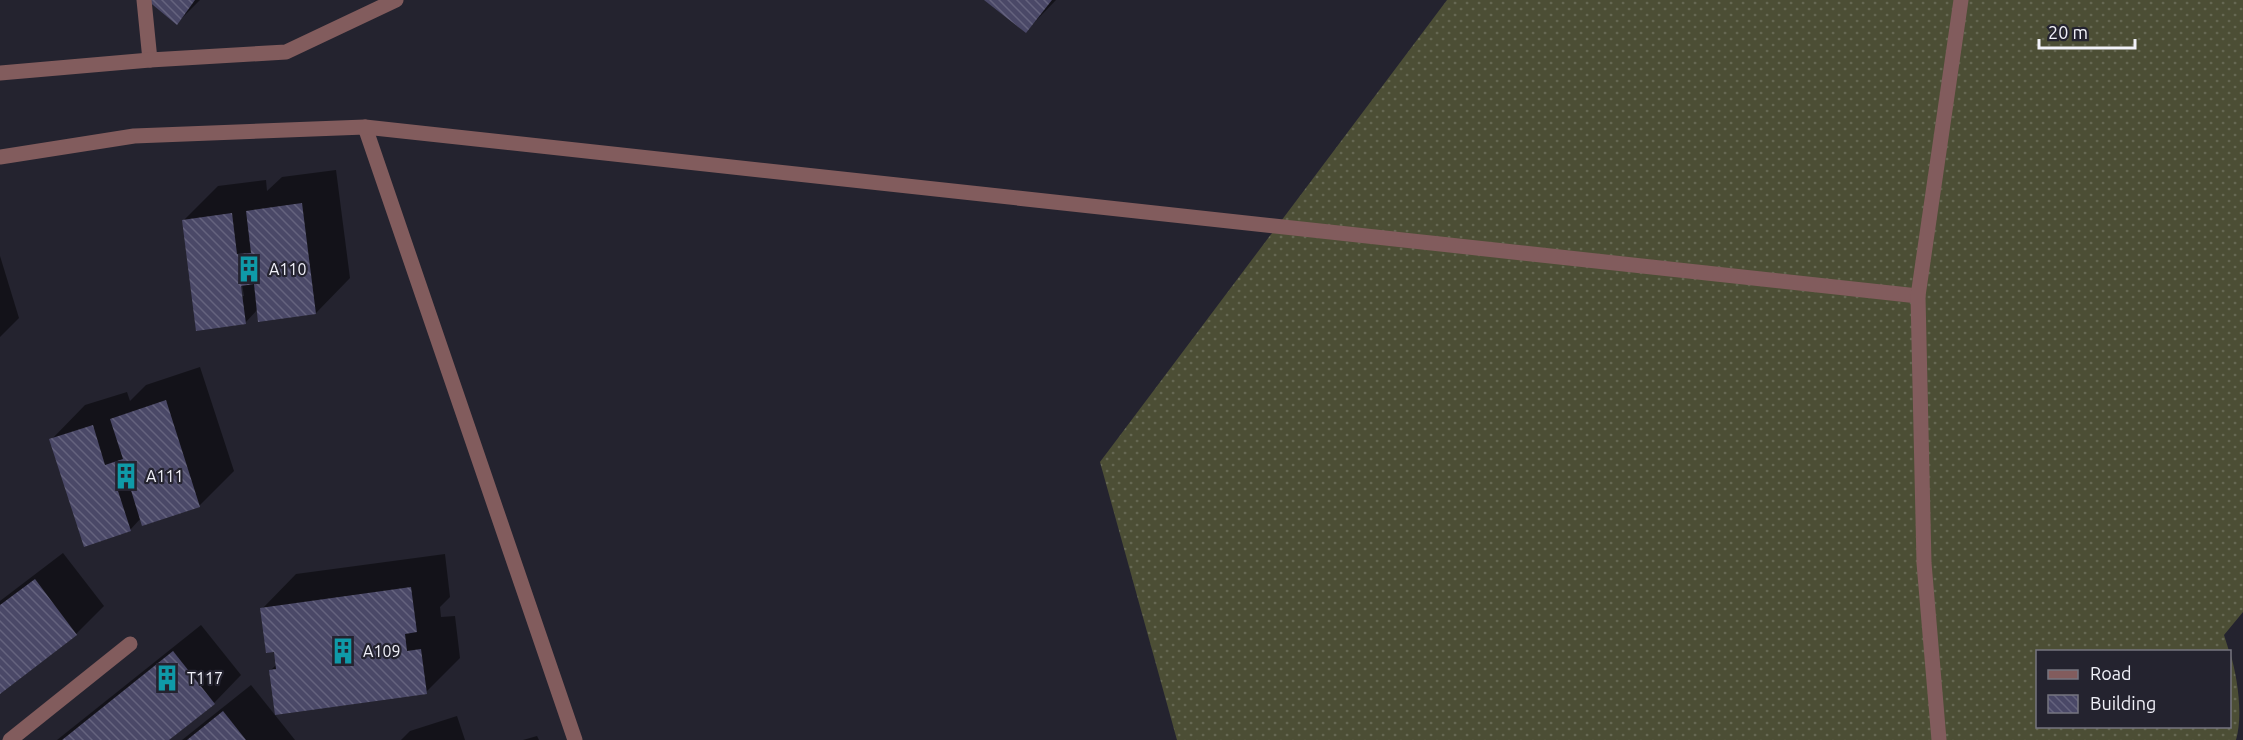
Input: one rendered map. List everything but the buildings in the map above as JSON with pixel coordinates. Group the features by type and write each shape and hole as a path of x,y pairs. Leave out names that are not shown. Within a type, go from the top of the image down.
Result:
{"street":[{"path":"144,0 150,60"},
{"path":"0,73 150,60 286,52 396,0"},
{"path":"1939,740 1924,563 1918,296 1960,0"},
{"path":"0,157 134,136 365,127 1918,296"},
{"path":"365,127 575,740"},
{"path":"10,740 130,644"}],"green space":[{"path":"1447,0 2243,0 2243,612 2224,635 2229,650 2036,650 2036,728 2231,728 2231,656 2239,697 2236,740 1177,740 1100,462"}],"place":[{"name":"A110","path":"249,269"},
{"name":"A111","path":"126,476"},
{"name":"A109","path":"343,651"},
{"name":"T117","path":"167,678"}]}
